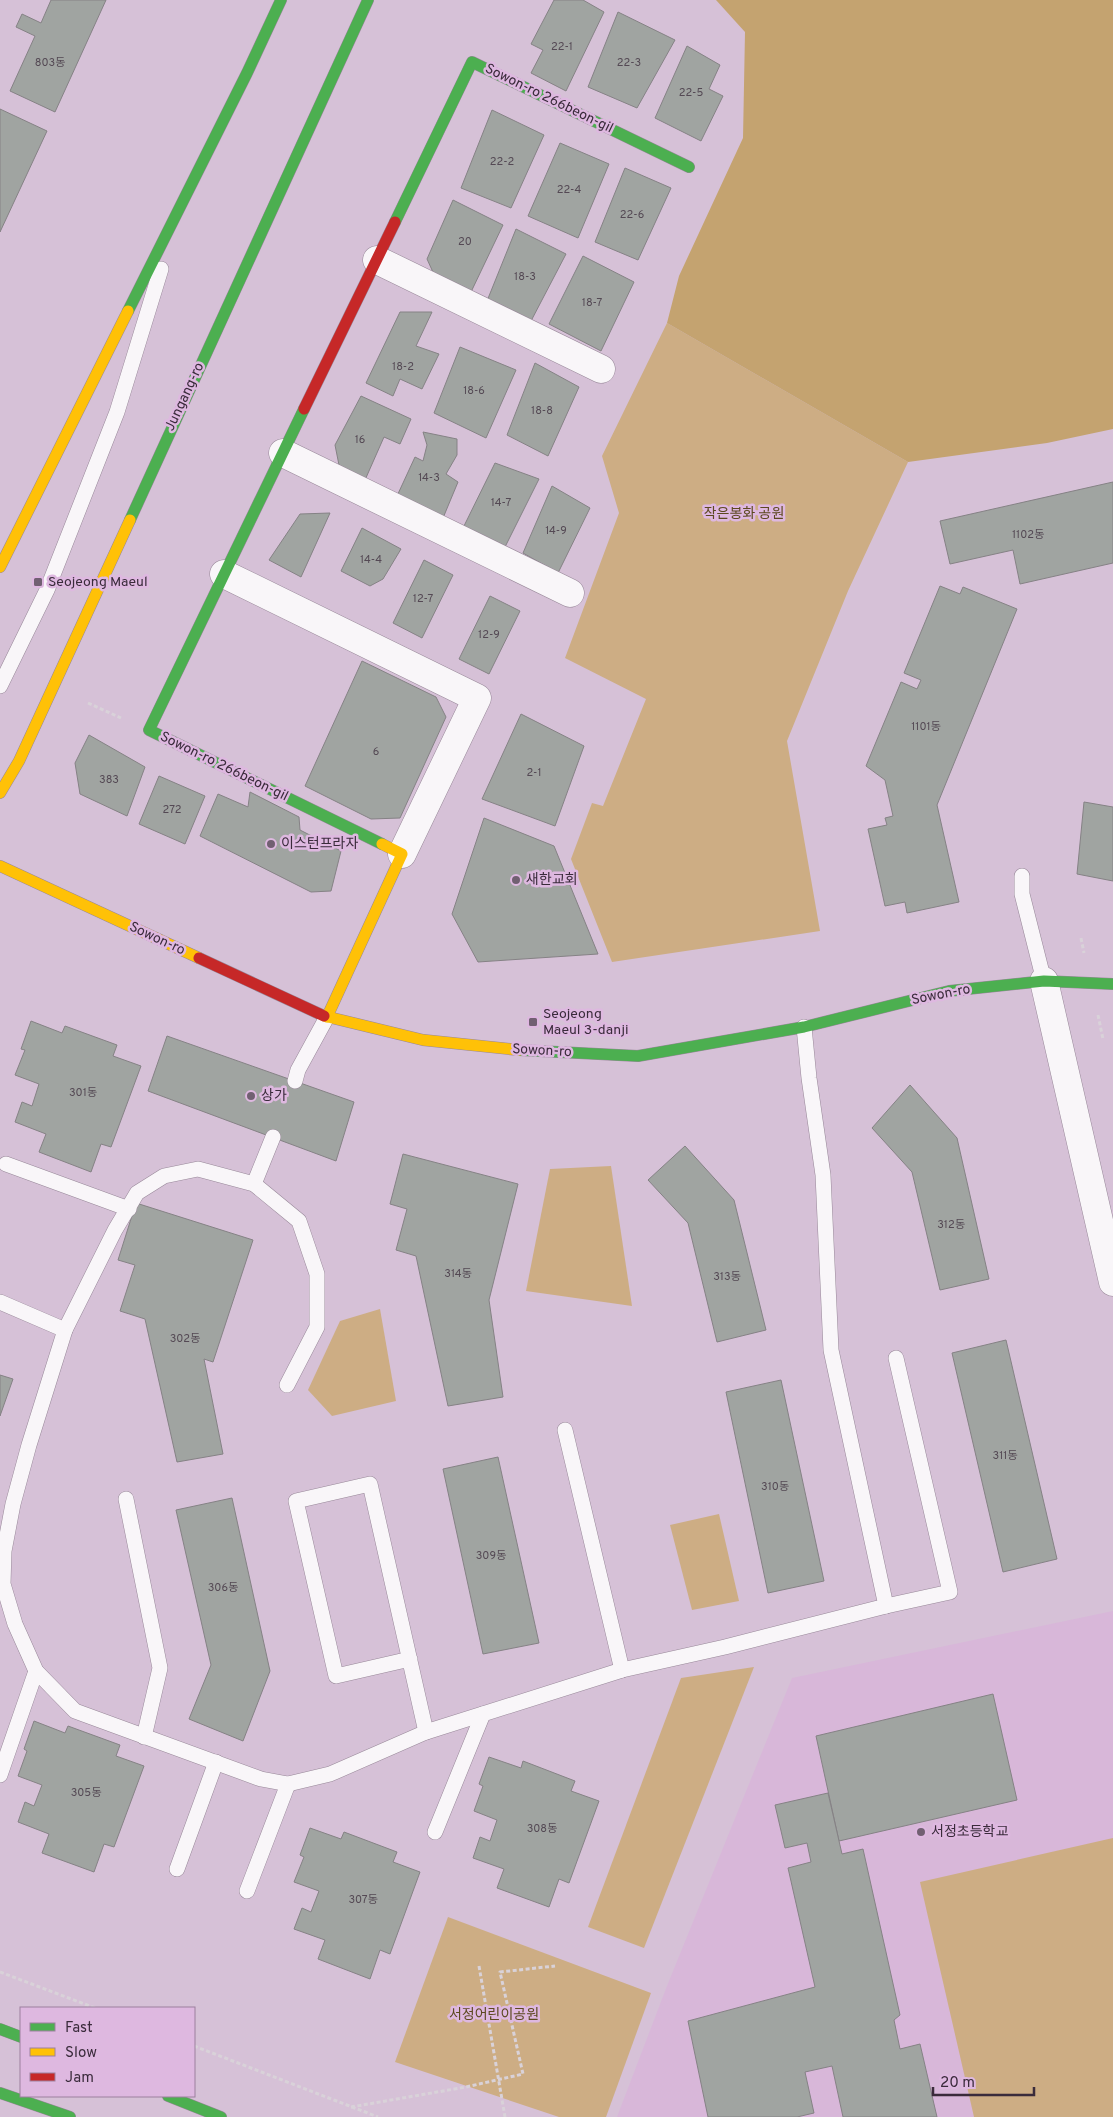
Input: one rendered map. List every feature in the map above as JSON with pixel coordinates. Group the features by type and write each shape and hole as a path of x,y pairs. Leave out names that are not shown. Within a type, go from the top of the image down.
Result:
{"main road":[{"path":"0,567 281,0"},
{"name":"Jungang-ro","path":"0,793 19,761 368,0"},
{"name":"Sowon-ro 266beon-gil","path":"402,854 149,730 472,62 689,168"},
{"path":"326,1017 402,854"},
{"name":"Sowon-ro","path":"0,866 326,1017 423,1040 506,1049 638,1056 804,1027 949,991 1044,981 1113,984"},
{"path":"0,2029 20,2037"},
{"path":"0,2092 70,2117"},
{"path":"171,2097 221,2117"}],"street":[{"path":"377,260 601,369"},
{"path":"283,452 570,593"},
{"path":"224,574 477,698 402,854"},
{"path":"1044,981 1113,1282"}],"lane":[{"path":"0,686 47,590 117,412 180,205"},
{"path":"1022,876 1022,894 1044,981"},
{"path":"295,1081 298,1070 326,1017"},
{"path":"804,1027 823,1176 831,1350 886,1606"},
{"path":"254,1184 273,1137"},
{"path":"6,1164 129,1209"},
{"path":"287,1385 318,1327 317,1274 299,1221 254,1184 198,1169 164,1176 137,1192 129,1209 115,1230 65,1330 13,1504 4,1551 1,1584 15,1624 36,1671 75,1711 261,1778 288,1784 330,1774 426,1732 622,1670 950,1592 896,1358"},
{"path":"0,1302 65,1330"},
{"path":"565,1430 622,1670"},
{"path":"410,1659 336,1676 296,1502 370,1484 410,1659 426,1732"},
{"path":"126,1499 160,1668 144,1737"},
{"path":"0,1775 36,1671"},
{"path":"435,1832 483,1714"},
{"path":"177,1868 216,1762"},
{"path":"247,1891 288,1784"}],"path":[{"path":"479,1966 505,2117"},
{"path":"351,2107 466,2087 498,2078 523,2074 500,1972 555,1966"},
{"path":"0,1972 92,2007"},
{"path":"195,2046 378,2117"}],"shaded area":[{"path":"716,0 1113,0 1113,429 1047,443 908,462 667,323 679,276 743,138 745,32"},
{"name":"서정초등학교","path":"1113,1611 1113,2117 617,2117 667,1986 792,1678"}],"green space":[{"name":"작은봉화 공원","path":"667,323 908,462 848,591 787,741 820,931 612,962 571,859 592,803 603,806 646,699 565,658 619,513 602,456"},
{"path":"611,1166 632,1306 526,1291 550,1169"},
{"path":"380,1309 396,1401 332,1416 308,1390 340,1321"},
{"path":"719,1514 739,1601 692,1610 670,1525"},
{"path":"754,1667 644,1948 588,1927 681,1678"},
{"path":"1113,1838 1113,2117 974,2117 920,1882"},
{"name":"서정어린이공원","path":"448,1917 651,1993 606,2117 559,2117 395,2062"}],"building":[{"path":"51,0 106,0 55,112 10,91 35,36 16,27 22,14 41,23"},
{"path":"554,0 583,0 604,12 566,91 531,73 543,50 531,44"},
{"path":"618,12 675,40 637,108 588,87"},
{"path":"687,46 720,65 709,89 723,96 701,141 655,118"},
{"path":"0,109 47,131 0,232"},
{"path":"492,110 544,135 511,208 461,188"},
{"path":"560,143 609,164 578,238 528,216"},
{"path":"625,168 671,188 638,260 595,242"},
{"path":"453,200 503,225 471,292 437,281 427,259"},
{"path":"516,229 566,254 531,321 487,301"},
{"path":"583,256 634,282 601,351 549,324"},
{"path":"400,312 432,312 416,346 439,354 422,389 400,379 393,396 366,383"},
{"path":"460,347 516,370 486,438 434,413"},
{"path":"535,363 579,387 548,456 507,435"},
{"path":"361,396 411,419 400,444 384,437 365,480 339,465 335,445"},
{"path":"423,432 457,439 457,455 446,474 458,482 443,518 397,496 415,457 423,461 427,445"},
{"path":"495,463 539,479 505,547 463,528"},
{"path":"1113,482 1113,563 1020,584 1013,550 950,564 940,521"},
{"path":"552,486 590,508 558,573 523,553"},
{"path":"330,513 301,577 269,560 300,514"},
{"path":"362,528 401,549 383,579 370,586 341,571"},
{"path":"424,560 453,575 422,638 393,623"},
{"path":"940,586 960,594 963,587 1017,609 937,805 959,902 907,913 905,902 885,906 868,829 887,825 885,818 893,816 885,780 866,766 901,682 917,689 921,680 904,673"},
{"path":"490,596 520,611 489,674 459,659"},
{"path":"362,661 436,697 446,717 400,818 371,819 305,786"},
{"path":"521,714 584,746 555,826 482,799"},
{"path":"89,735 145,767 127,816 80,794 75,763"},
{"path":"159,776 205,796 185,844 139,824"},
{"name":"이스턴프라자","path":"250,792 299,817 300,830 341,851 331,891 311,892 200,836 218,794 248,807"},
{"path":"1084,802 1113,807 1113,881 1077,874"},
{"name":"새한교회","path":"484,818 554,846 598,954 478,962 452,914"},
{"path":"31,1021 62,1033 65,1026 117,1045 113,1056 141,1066 111,1147 101,1144 91,1172 39,1152 46,1134 15,1122 22,1102 32,1106 39,1084 15,1075 25,1050 21,1049"},
{"name":"상가","path":"167,1036 354,1102 336,1161 148,1091"},
{"path":"910,1085 957,1138 989,1279 940,1290 912,1172 872,1128"},
{"path":"685,1146 734,1200 766,1330 717,1342 688,1223 648,1180"},
{"path":"403,1154 518,1184 489,1300 503,1397 448,1406 416,1256 396,1250 407,1209 390,1204"},
{"path":"136,1203 253,1240 213,1362 204,1359 223,1454 177,1462 145,1319 120,1311 135,1265 118,1260"},
{"path":"1006,1340 1057,1559 1003,1572 952,1353"},
{"path":"0,1375 13,1379 0,1416"},
{"path":"781,1380 824,1581 768,1593 726,1392"},
{"path":"498,1457 539,1643 483,1654 443,1469"},
{"path":"232,1498 270,1671 243,1741 189,1719 211,1665 176,1510"},
{"path":"993,1694 1017,1800 839,1841 816,1736"},
{"path":"34,1721 65,1733 68,1726 120,1745 116,1756 144,1766 114,1847 104,1844 94,1872 42,1853 49,1834 18,1822 25,1802 34,1806 42,1785 18,1776 27,1751 24,1749"},
{"path":"489,1757 521,1768 523,1761 575,1781 571,1791 599,1801 569,1883 559,1879 549,1907 497,1888 504,1869 473,1858 480,1837 490,1841 497,1820 474,1811 483,1786 479,1784"},
{"path":"828,1793 842,1854 863,1849 900,2015 894,2020 900,2049 920,2044 937,2117 843,2117 832,2066 805,2072 814,2113 797,2117 708,2117 688,2021 815,1987 788,1868 811,1862 807,1843 785,1848 775,1805"},
{"path":"310,1828 341,1839 344,1832 397,1852 393,1862 420,1872 390,1954 380,1950 370,1979 318,1959 325,1940 294,1929 302,1908 311,1912 319,1891 294,1882 304,1857 300,1855"}],"traffic: fast":[{"path":"128,311 247,73 281,0"},
{"path":"130,520 368,0"},
{"path":"395,222 472,62 689,167"},
{"path":"304,409 149,730 382,844"},
{"path":"519,1050 638,1056 804,1027 949,991 1044,981 1113,984"},
{"path":"0,2029 20,2037"},
{"path":"0,2093 70,2117"},
{"path":"171,2097 221,2117"}],"traffic: slow":[{"path":"0,567 128,311"},
{"path":"0,793 19,761 130,520"},
{"path":"327,1017 402,854 382,844"},
{"path":"0,866 199,958"},
{"path":"324,1016 423,1040 519,1050"}],"traffic: jam":[{"path":"304,409 395,222"},
{"path":"199,958 324,1016"}],"place":[{"name":"Seojeong Maeul","path":"38,582"},
{"name":"이스턴프라자","path":"271,844"},
{"name":"새한교회","path":"516,880"},
{"name":"Seojeong Maeul 3-danji","path":"533,1022"},
{"name":"상가","path":"251,1096"},
{"name":"서정초등학교","path":"921,1832"}]}
